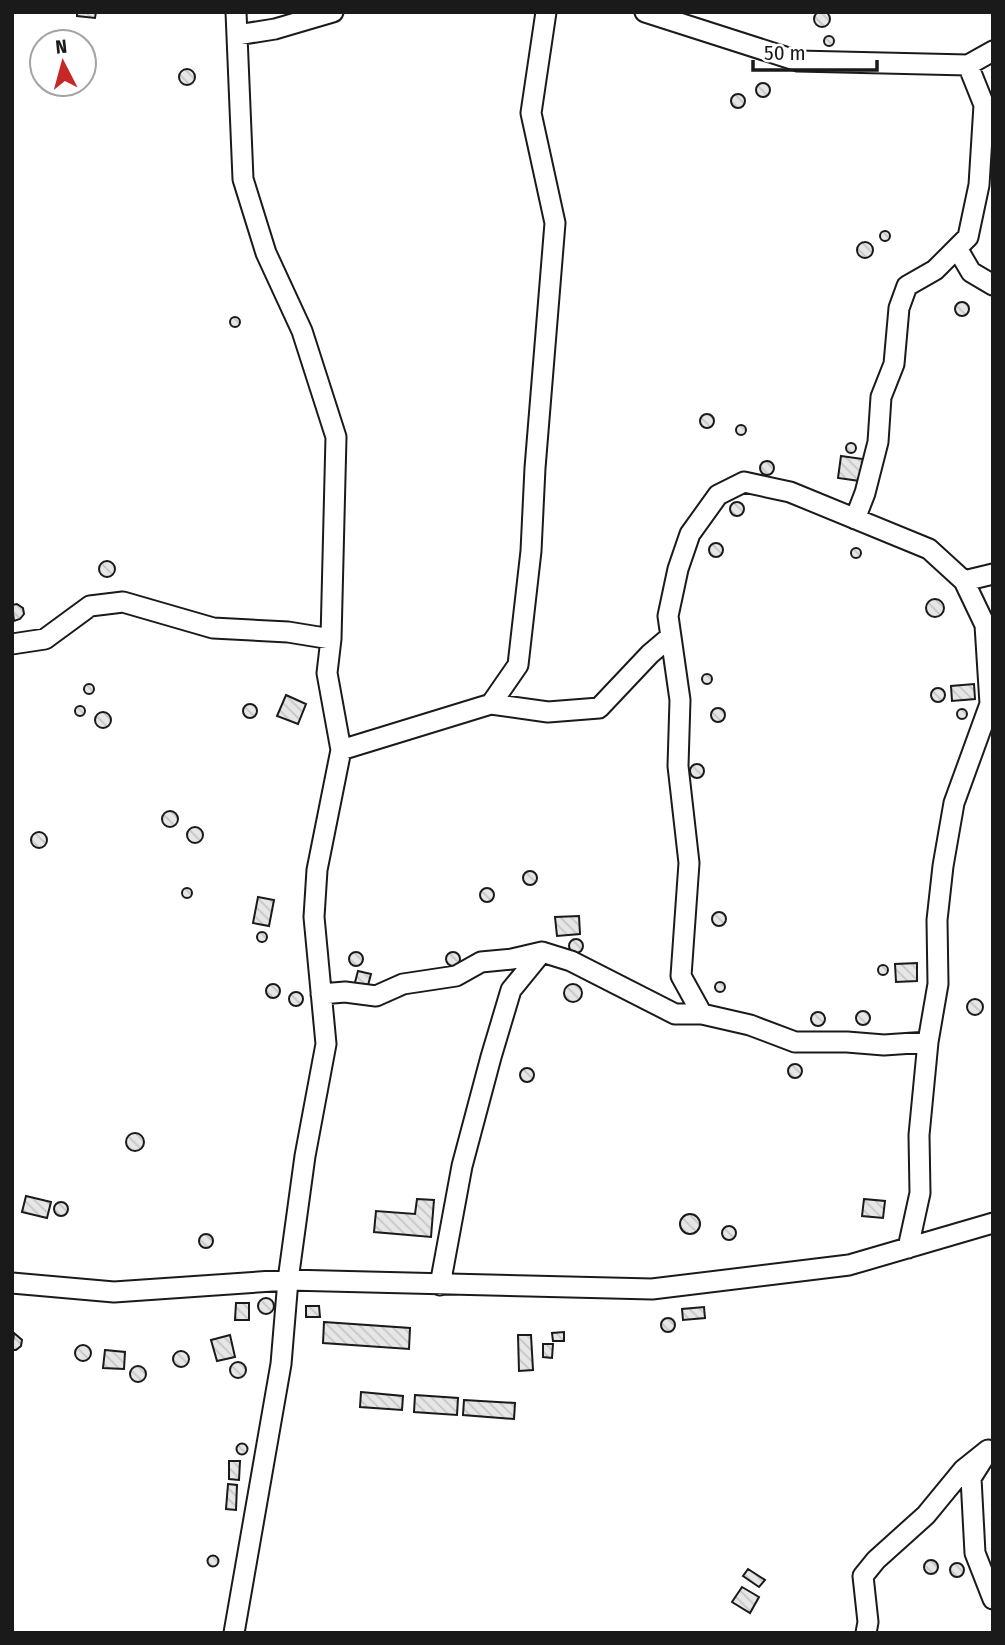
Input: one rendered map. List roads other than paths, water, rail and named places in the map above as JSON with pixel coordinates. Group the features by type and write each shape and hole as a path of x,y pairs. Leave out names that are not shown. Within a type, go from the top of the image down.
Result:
{"street":[{"path":"234,1633 281,1364 288,1280 305,1156 326,1044 314,916 317,870 341,750 327,673 331,639 336,437 302,331 266,253 243,179 236,12"},
{"path":"237,36 275,29 333,12"},
{"path":"491,704 518,665 531,551 555,223 531,113 546,12"},
{"path":"645,12 798,61 968,65 993,51"},
{"path":"855,519 865,493 878,442 881,397 894,364 898,308 906,286 935,270 968,237 979,185 984,105 968,65"},
{"path":"957,248 971,272 993,285"},
{"path":"702,1014 681,975 689,863 678,766 680,701 668,616 678,569 690,534 718,495 744,482 790,492 929,549 964,581 985,625 990,704 954,803 943,866 937,920 938,984 928,1042 919,1135 920,1193 908,1248"},
{"path":"964,581 993,574"},
{"path":"12,644 45,639 90,606 123,602 213,628 288,632 331,639"},
{"path":"341,750 491,704 548,712 599,708 650,654 670,637"},
{"path":"321,994 345,992 376,996 402,984 456,976 481,962 542,952 572,961 675,1014 702,1014 750,1025 795,1042 884,1045 928,1042"},
{"path":"440,1285 462,1166 511,990 542,952"},
{"path":"12,1283 114,1292 288,1280 652,1289 849,1265 993,1223"},
{"path":"990,1446 971,1478 975,1553 993,1599"},
{"path":"866,1633 868,1622 863,1576 876,1560 926,1515 963,1470 990,1446"}]}
